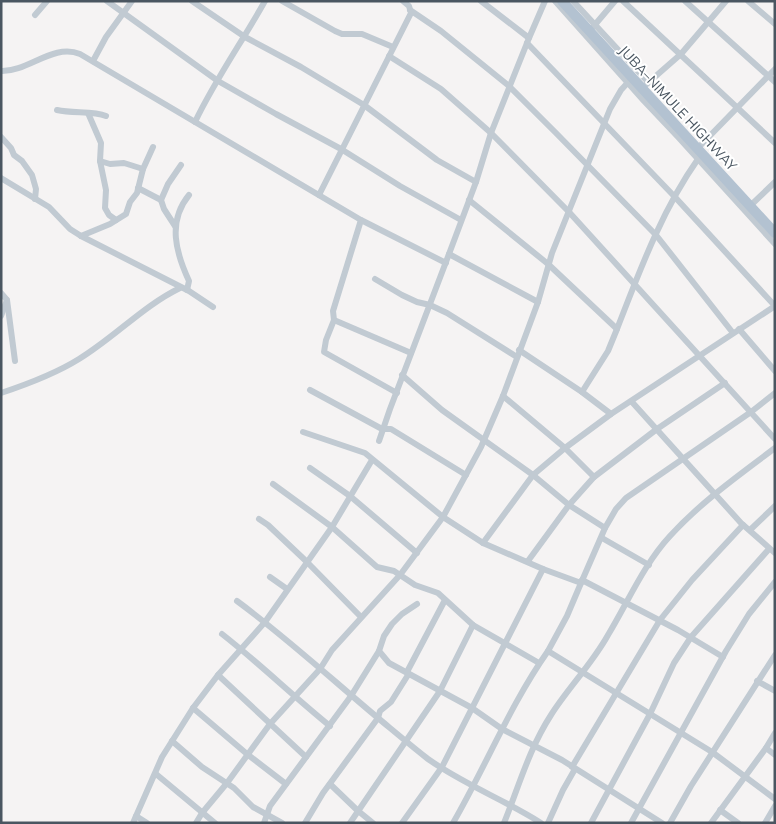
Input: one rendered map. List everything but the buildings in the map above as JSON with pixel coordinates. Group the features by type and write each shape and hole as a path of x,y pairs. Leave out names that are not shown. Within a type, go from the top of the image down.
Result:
{"main road":[{"name":"JUBA–NIMULE HIGHWAY","path":"562,1 592,28 629,80 645,86 698,154 775,233"}],"street":[{"path":"35,15 47,1"},
{"path":"107,1 218,81 341,149 400,186 461,220"},
{"path":"93,61 106,37 132,1"},
{"path":"192,1 245,38 301,67 364,105 437,160 476,182"},
{"path":"195,122 265,1"},
{"path":"282,1 342,34 362,34 393,47"},
{"path":"318,194 411,13 409,6 403,1"},
{"path":"480,1 528,40 775,306 632,402 611,414 565,448 533,475 483,543"},
{"path":"379,441 476,182 491,133 545,1"},
{"path":"555,1 698,154 775,244"},
{"path":"573,1 592,28 645,86 681,54 726,1"},
{"path":"592,28 615,1"},
{"path":"623,1 775,143"},
{"path":"685,1 775,82"},
{"path":"748,1 775,24"},
{"path":"410,10 441,31 509,86 656,235 736,331 775,371"},
{"path":"1,71 14,70 53,54 72,51 93,61 361,220 446,263"},
{"path":"389,56 440,88 491,133 569,212 775,439"},
{"path":"582,392 608,351 656,235 674,196 698,154 775,69"},
{"path":"196,823 270,724 320,669 332,650 400,575 443,517 484,439 538,302 548,264 587,164 614,102 629,80"},
{"path":"57,110 67,113 97,113 106,116"},
{"path":"88,113 101,143 100,161 106,190 105,208 109,215 116,220"},
{"path":"1,136 14,155 22,161 32,175 36,189 35,199"},
{"path":"81,236 116,220 127,212 130,202 137,193 143,169 153,148"},
{"path":"100,161 110,164 124,162 143,169"},
{"path":"1,393 40,380 79,359 161,298 183,289 189,281 180,262 175,226 164,209 161,200 168,184 181,165"},
{"path":"1,178 49,207 70,229 81,236 141,266 213,307"},
{"path":"750,206 775,182"},
{"path":"138,188 161,200"},
{"path":"175,226 182,204 189,195"},
{"path":"469,200 499,222 548,264 617,328"},
{"path":"361,220 333,311 334,320 326,340 324,352 397,393"},
{"path":"449,254 538,302"},
{"path":"375,279 402,295 447,313 517,357"},
{"path":"1,293 5,302 15,361"},
{"path":"1,316 5,302"},
{"path":"334,320 411,353"},
{"path":"520,350 611,414"},
{"path":"402,376 442,410 533,475 569,505 605,528"},
{"path":"528,562 569,505 594,477 657,429 725,383"},
{"path":"310,390 382,429 391,429 466,475"},
{"path":"453,823 475,786 525,686 548,651 567,616 605,528 616,509 626,498 751,412 775,393"},
{"path":"502,396 565,448 594,477"},
{"path":"591,823 650,714 674,663 690,637 772,551 743,524 632,402"},
{"path":"303,432 364,454 443,517 483,543 542,569 581,582 625,602 723,657"},
{"path":"504,823 534,746 551,715 608,637 625,602 649,565 670,536 715,494 775,448"},
{"path":"147,823 134,819 156,774 162,757 193,708 218,675 265,622 332,527 372,460"},
{"path":"310,468 350,496 417,553"},
{"path":"274,484 332,527 377,568 394,571 415,585 438,593 473,625 539,663"},
{"path":"750,530 775,506"},
{"path":"258,518 307,562 361,617"},
{"path":"548,823 574,768 660,620 692,580 743,524"},
{"path":"602,538 649,565"},
{"path":"402,823 442,767 542,569"},
{"path":"270,577 287,589"},
{"path":"631,823 723,657 749,614 775,582"},
{"path":"305,823 311,810 378,718 380,710 391,702 408,675 408,670 445,600"},
{"path":"237,601 265,622 406,742 442,767 541,823"},
{"path":"264,823 270,806 351,696 379,651 384,636 392,624 402,614 417,604"},
{"path":"350,823 356,810 406,742 440,691 473,625"},
{"path":"222,634 242,649 295,698 330,726"},
{"path":"379,651 389,663 408,675 472,708 502,729 574,768 662,823"},
{"path":"548,651 712,752 775,799"},
{"path":"670,823 712,752 775,655"},
{"path":"218,675 306,757"},
{"path":"757,681 775,691"},
{"path":"193,708 286,784"},
{"path":"711,823 775,733"},
{"path":"172,741 254,807 282,823"},
{"path":"766,748 775,755"},
{"path":"156,774 216,823"},
{"path":"330,784 356,810 373,823"},
{"path":"765,823 775,806"},
{"path":"720,810 738,823"}]}
